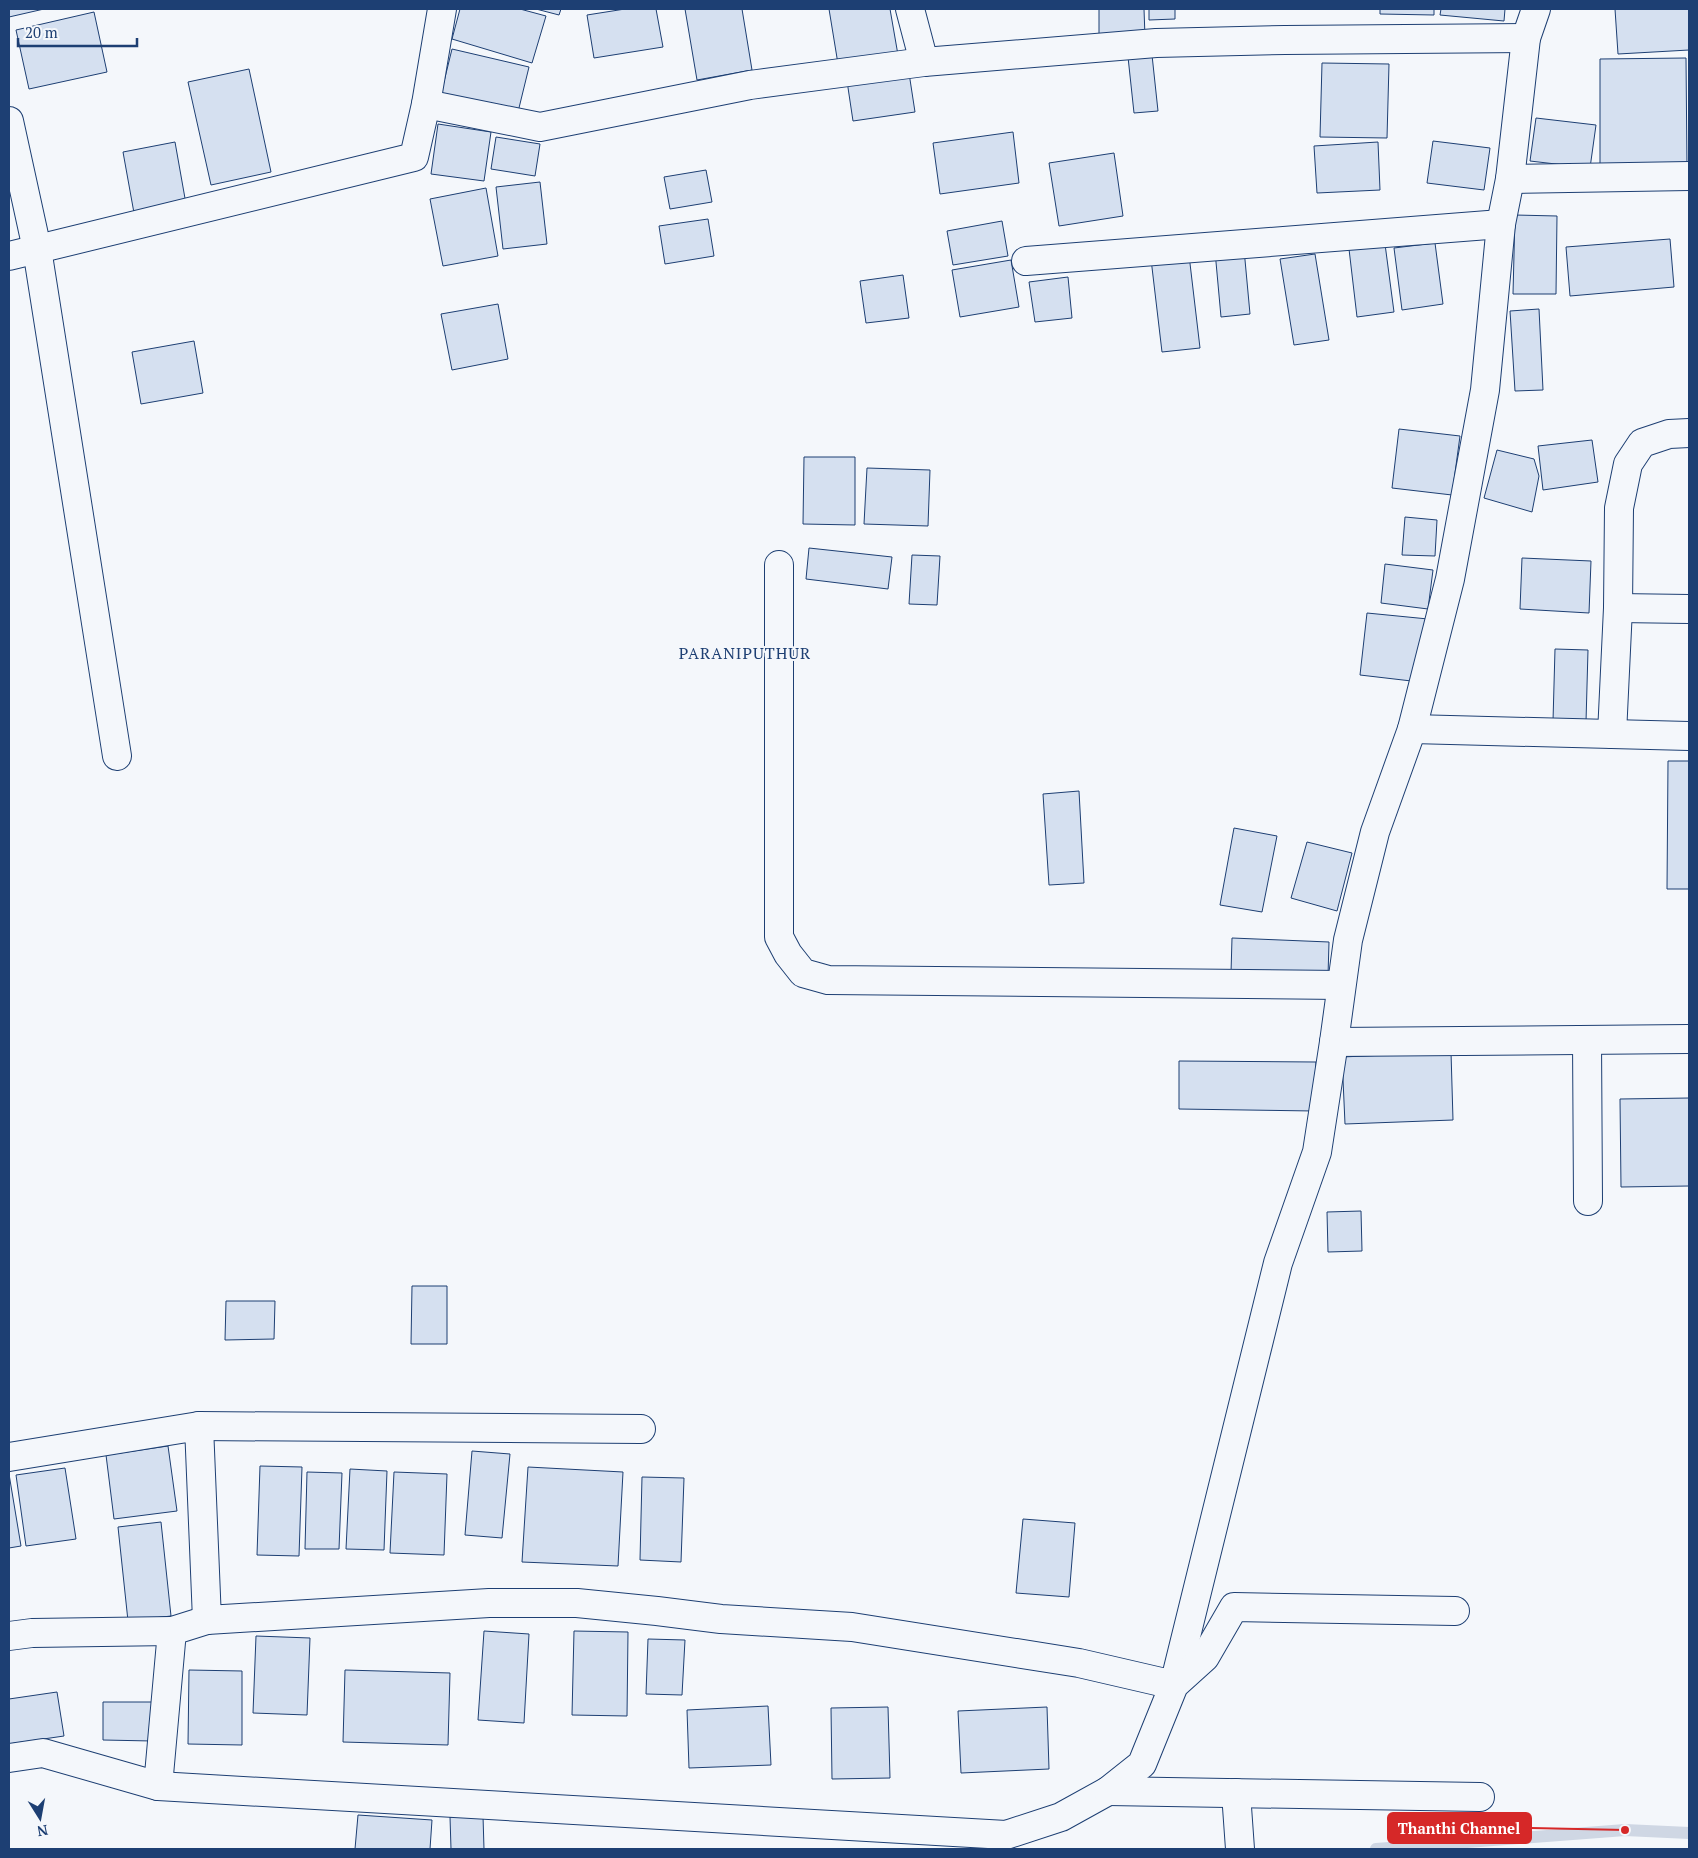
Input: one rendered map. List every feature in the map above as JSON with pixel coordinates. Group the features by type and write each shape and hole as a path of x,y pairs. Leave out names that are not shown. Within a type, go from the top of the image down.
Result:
{"street":[{"path":"9,256 414,158 426,104 442,9"},
{"path":"910,9 924,62"},
{"path":"9,1758 43,1753 158,1786 1006,1835 1061,1817 1108,1791 1142,1764 1174,1685 1278,1263 1317,1152 1348,940 1374,832 1412,729 1450,579 1485,390 1501,224 1510,179 1526,38 1536,9"},
{"path":"426,104 540,127 750,85 924,62 1156,43 1526,38"},
{"path":"9,122 38,249 117,756"},
{"path":"1510,179 1689,176"},
{"path":"1026,261 1501,224"},
{"path":"1612,734 1618,608 1619,508 1628,464 1642,443 1669,434 1689,433"},
{"path":"779,564 779,937 788,954 803,973 828,980 1341,986"},
{"path":"1618,608 1689,609"},
{"path":"1412,729 1689,736"},
{"path":"1334,1042 1689,1039"},
{"path":"1587,1040 1588,1201"},
{"path":"199,1426 208,1620"},
{"path":"9,1458 199,1426 641,1429"},
{"path":"9,1636 32,1633 172,1630 208,1620 488,1603 576,1604 657,1610 721,1619 852,1627 1079,1663 1174,1685"},
{"path":"1174,1685 1205,1658 1234,1607 1455,1611"},
{"path":"158,1786 172,1630"},
{"path":"1108,1791 1480,1797"},
{"path":"1236,1793 1239,1845"}],"building":[{"path":"9,9 44,9 9,17"},
{"path":"460,9 520,9 546,16 532,63 452,39"},
{"path":"536,9 561,9 559,15"},
{"path":"625,9 656,9 663,47 594,58 587,15"},
{"path":"685,9 742,9 752,70 697,80"},
{"path":"829,9 890,9 898,55 838,64"},
{"path":"1099,9 1144,9 1145,37 1099,38"},
{"path":"1149,9 1175,9 1175,19 1149,20"},
{"path":"1380,9 1434,9 1434,15 1380,14"},
{"path":"1441,9 1505,9 1504,21 1440,15"},
{"path":"1615,9 1689,9 1689,50 1618,54"},
{"path":"94,12 107,72 29,89 16,30"},
{"path":"452,49 529,67 518,112 441,94"},
{"path":"1152,55 1158,111 1134,113 1128,57"},
{"path":"1686,58 1687,168 1600,169 1600,59"},
{"path":"1322,63 1389,64 1387,138 1320,137"},
{"path":"249,69 271,172 211,185 188,82"},
{"path":"909,73 915,112 853,121 847,81"},
{"path":"1536,118 1596,125 1590,168 1530,161"},
{"path":"438,124 491,132 484,181 431,174"},
{"path":"1013,132 1019,183 940,194 933,143"},
{"path":"496,137 540,144 535,176 491,169"},
{"path":"1433,141 1490,148 1484,190 1427,183"},
{"path":"175,142 186,204 134,213 123,152"},
{"path":"1378,142 1380,190 1317,193 1314,146"},
{"path":"1114,153 1123,216 1059,226 1049,163"},
{"path":"706,170 712,202 670,209 664,177"},
{"path":"540,182 547,244 503,249 496,187"},
{"path":"486,188 498,256 443,266 430,199"},
{"path":"1515,215 1557,216 1556,294 1513,294"},
{"path":"708,219 714,256 665,264 659,226"},
{"path":"1002,221 1008,256 953,265 947,231"},
{"path":"1670,239 1674,287 1570,296 1566,247"},
{"path":"1435,243 1443,304 1402,310 1394,248"},
{"path":"1385,244 1394,312 1357,317 1349,249"},
{"path":"1244,249 1250,314 1221,317 1215,251"},
{"path":"1315,254 1329,340 1294,345 1280,259"},
{"path":"1189,255 1200,348 1162,352 1151,259"},
{"path":"1011,260 1019,307 960,317 952,270"},
{"path":"903,275 909,318 866,323 860,281"},
{"path":"1068,277 1072,318 1035,322 1029,282"},
{"path":"498,304 508,359 452,370 441,314"},
{"path":"1539,309 1543,390 1515,391 1510,311"},
{"path":"194,341 203,393 141,404 132,352"},
{"path":"1399,429 1460,436 1452,495 1392,488"},
{"path":"1592,440 1598,482 1543,490 1538,446"},
{"path":"1497,450 1534,459 1539,476 1532,512 1484,498"},
{"path":"804,457 855,457 855,525 803,524"},
{"path":"867,468 930,470 928,526 864,524"},
{"path":"1405,517 1437,520 1435,556 1402,555"},
{"path":"809,548 892,557 888,589 806,579"},
{"path":"912,555 940,556 937,605 909,604"},
{"path":"1522,558 1591,561 1589,613 1520,609"},
{"path":"1385,564 1433,570 1428,609 1381,603"},
{"path":"1367,613 1428,619 1420,682 1360,675"},
{"path":"1555,649 1588,650 1586,722 1553,721"},
{"path":"1668,761 1689,761 1689,889 1667,889"},
{"path":"1079,791 1084,883 1049,885 1043,794"},
{"path":"1234,828 1277,836 1262,912 1220,905"},
{"path":"1307,842 1352,853 1337,911 1291,898"},
{"path":"1232,938 1329,942 1328,976 1231,973"},
{"path":"1451,1052 1453,1120 1345,1124 1342,1057"},
{"path":"1179,1061 1316,1062 1314,1111 1179,1109"},
{"path":"1689,1098 1689,1186 1621,1187 1620,1099"},
{"path":"1361,1211 1362,1251 1328,1252 1327,1212"},
{"path":"412,1286 447,1286 447,1344 411,1344"},
{"path":"226,1301 275,1301 274,1339 225,1340"},
{"path":"168,1446 177,1511 114,1519 106,1455"},
{"path":"472,1451 510,1454 502,1538 465,1535"},
{"path":"260,1466 302,1467 299,1556 257,1555"},
{"path":"528,1467 623,1472 618,1566 522,1562"},
{"path":"65,1468 76,1539 26,1546 16,1475"},
{"path":"350,1469 387,1471 384,1550 346,1549"},
{"path":"307,1472 342,1473 339,1549 305,1549"},
{"path":"394,1472 447,1474 444,1555 390,1553"},
{"path":"9,1474 21,1546 9,1548"},
{"path":"642,1477 684,1478 681,1562 640,1560"},
{"path":"1023,1519 1075,1523 1069,1597 1016,1593"},
{"path":"161,1522 171,1616 128,1621 118,1527"},
{"path":"484,1631 529,1634 524,1723 478,1720"},
{"path":"574,1631 628,1632 627,1716 572,1715"},
{"path":"256,1636 310,1638 307,1715 253,1713"},
{"path":"648,1639 685,1640 682,1695 646,1694"},
{"path":"189,1670 242,1671 242,1745 188,1744"},
{"path":"345,1670 450,1673 448,1745 343,1742"},
{"path":"57,1692 64,1736 9,1744 9,1699"},
{"path":"103,1702 153,1702 152,1741 103,1740"},
{"path":"768,1706 771,1765 689,1768 687,1710"},
{"path":"888,1707 890,1778 832,1779 831,1708"},
{"path":"1047,1707 1049,1769 961,1773 958,1711"},
{"path":"358,1815 432,1820 430,1849 355,1849"},
{"path":"483,1816 484,1849 451,1849 450,1817"}],"waterway":[{"path":"1376,1849 1625,1830 1689,1833"}],"place":[{"name":"Thanthi Channel","path":"1625,1830"}],"district":[{"name":"PARANIPUTHUR","path":"745,653"}]}
